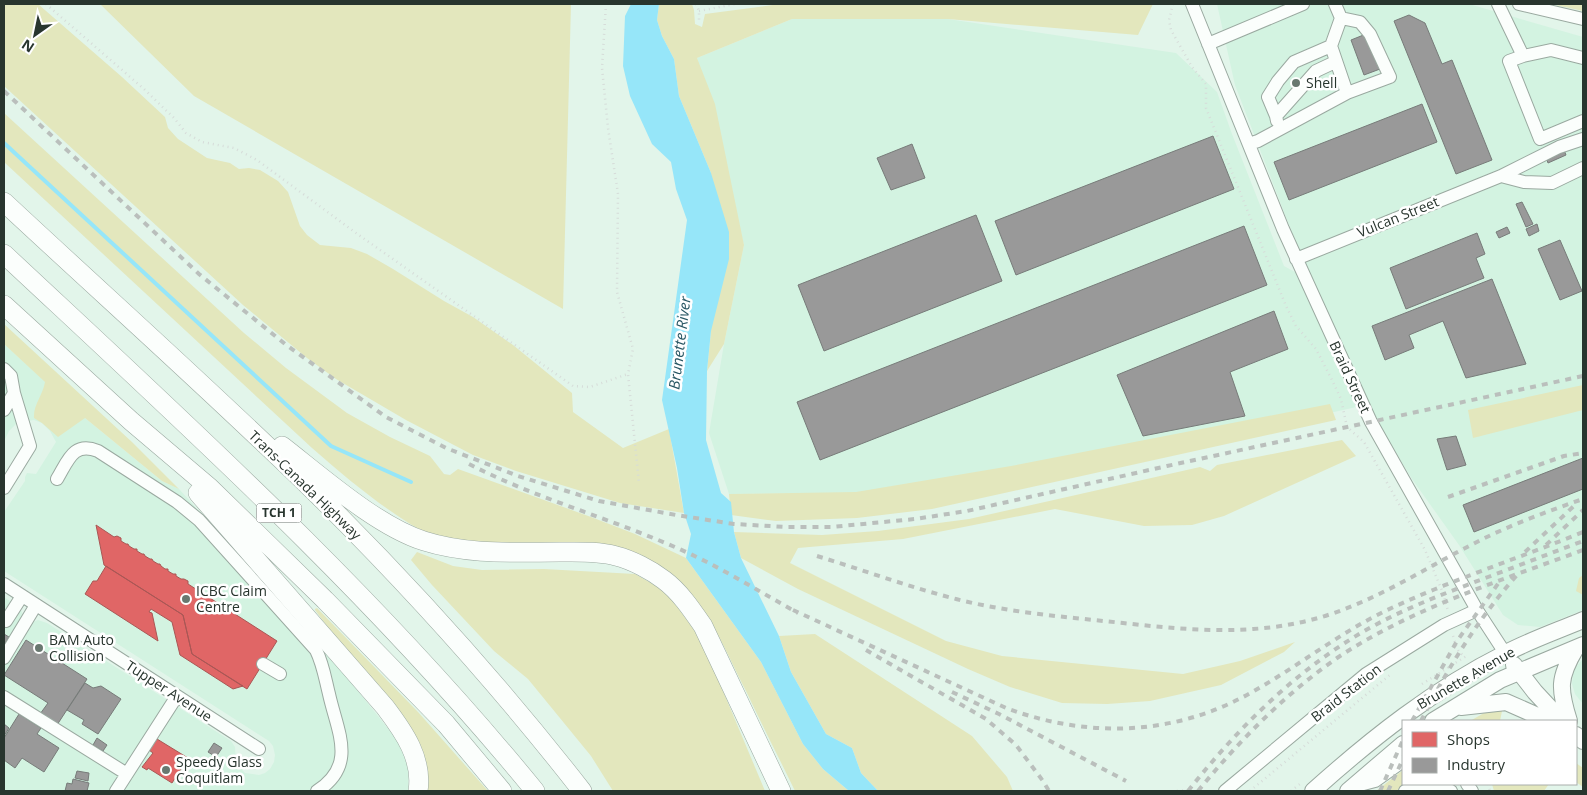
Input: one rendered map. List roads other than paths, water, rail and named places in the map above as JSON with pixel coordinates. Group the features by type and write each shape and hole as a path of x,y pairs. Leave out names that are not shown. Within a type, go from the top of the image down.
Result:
{"highway":[{"name":"Trans-Canada Highway","path":"4,202 317,494 399,578 510,702 582,791"},
{"name":"TCH 1","path":"4,254 303,536 436,675 535,791"},
{"path":"4,305 130,421 210,488 325,600 446,724 502,791"},
{"path":"205,388 391,527 422,540 450,549 480,552 590,552 617,556 641,566 664,580 687,602 703,626 780,791"},
{"path":"130,421 215,511 386,707 399,725 413,752 418,772 418,791"}],"main road":[{"name":"Brunette Avenue","path":"1313,791 1377,736 1441,690 1505,653 1583,620"},
{"name":"Brunette Avenue","path":"1434,720 1500,680 1579,646"},
{"path":"1569,720 1562,699 1562,676 1566,664 1579,646"},
{"name":"Braid Street","path":"1505,653 1535,692 1561,720"},
{"path":"1451,709 1506,702 1547,720"},
{"path":"1351,789 1402,745"}],"street":[{"name":"Braid Street","path":"1192,4 1296,258 1370,422 1478,610 1505,653"},
{"path":"1208,44 1303,4"},
{"path":"1335,4 1341,18 1331,46 1346,93"},
{"path":"1498,4 1523,56"},
{"path":"1519,4 1583,19"},
{"path":"1278,122 1346,93 1390,77 1370,34 1360,22 1341,18"},
{"path":"1278,122 1268,97 1278,81 1294,62 1331,46"},
{"path":"1583,58 1551,50 1509,61 1540,138 1583,121"},
{"path":"1249,144 1258,141 1278,122 1316,71 1336,62"},
{"name":"Vulcan Street","path":"1296,258 1501,176 1559,147 1583,139"},
{"path":"1501,176 1524,182 1552,182 1583,168"},
{"path":"4,368 11,376 14,393 30,446 8,472 4,488"},
{"path":"4,410 14,393"},
{"path":"57,479 74,452 81,448 89,447 177,502 199,520 316,650 322,662 341,738 342,759 336,773 325,786 317,791"},
{"name":"Tupper Avenue","path":"4,584 259,749"},
{"path":"4,620 6,622 22,596"},
{"path":"4,658 36,605"},
{"name":"Braid Station","path":"1225,791 1366,674 1444,625 1478,610"},
{"path":"263,664 280,674"},
{"path":"116,791 177,696"},
{"path":"4,698 126,774"},
{"path":"1351,789 1375,780 1402,762"},
{"path":"1405,791 1413,787 1429,785 1451,791"}],"water":[{"name":"Brunette River","path":"631,4 659,4 657,20 662,36 674,59 679,96 711,173 729,232 729,259 711,331 707,371 706,440 721,493 731,502 734,532 741,558 779,636 791,672 826,734 852,748 861,773 878,791 849,791 823,769 803,744 761,662 686,558 691,534 684,513 677,468 662,400 687,220 676,189 671,162 652,144 630,96 623,66 625,16"}],"waterway":[{"path":"4,143 331,446 411,482"}],"railway":[{"path":"4,91 199,274 285,344 386,417 446,448 518,476 599,501 676,515 734,524 787,527 831,527 915,519 967,511 1583,376"},
{"path":"1448,497 1564,456 1583,453"},
{"path":"469,464 546,498 651,537 693,555 798,613"},
{"path":"817,556 903,584 997,608 1177,628 1203,630 1256,629 1308,621 1352,606 1387,590 1498,532 1583,499"},
{"path":"1525,552 1576,504"},
{"path":"1546,545 1583,510"},
{"path":"793,610 1006,708 1037,718 1069,725 1100,728 1132,728 1194,717 1224,706 1254,691 1383,612 1457,580 1583,532"},
{"path":"1188,791 1227,745 1270,702 1315,663 1340,646 1366,630 1411,608 1583,541"},
{"path":"1198,791 1263,720 1299,687 1337,658 1395,624 1426,610 1583,550"},
{"path":"1422,720 1441,682 1464,645 1489,609 1517,575"},
{"path":"1413,720 1457,641 1500,581"},
{"path":"866,650 986,719 1016,745 1049,791"},
{"path":"952,692 999,714 1126,781"},
{"path":"1380,791 1402,742"},
{"path":"1388,791 1402,761"}],"place":[{"name":"Shell","path":"1296,83"},
{"name":"ICBC Claim Centre","path":"186,599"},
{"name":"BAM Auto Collision","path":"39,648"},
{"name":"Speedy Glass Coquitlam","path":"166,770"}]}
